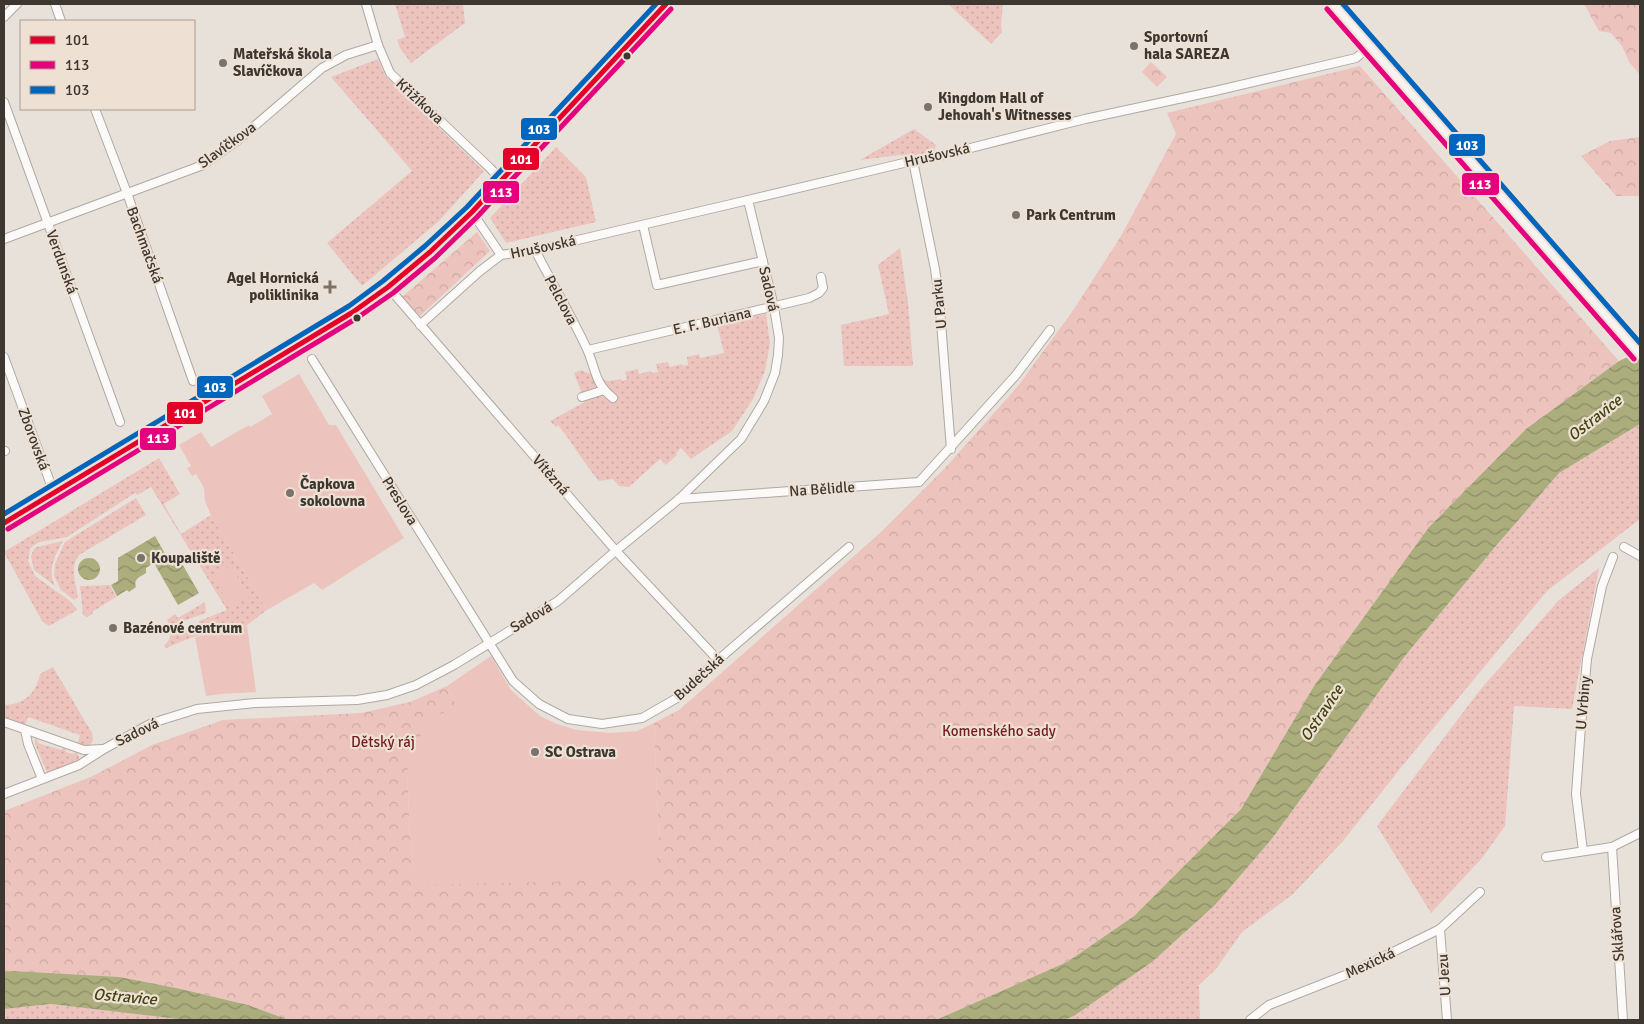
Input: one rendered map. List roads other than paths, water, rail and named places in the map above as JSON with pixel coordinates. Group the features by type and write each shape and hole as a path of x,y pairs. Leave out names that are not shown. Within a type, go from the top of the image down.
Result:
{"main road":[{"path":"1332,4 1640,354"}],"street":[{"path":"4,17 17,4"},
{"path":"55,4 62,20"},
{"name":"Křižíkova","path":"366,4 378,45 390,73 502,181"},
{"path":"4,523 353,312 388,287 430,252 472,212 666,4"},
{"name":"Slavíčkova","path":"4,239 203,165 236,141 322,68 346,55 378,45"},
{"name":"Hrušovská","path":"501,256 643,225 943,155 1085,119 1356,58 1370,46"},
{"name":"Verdunská","path":"4,102 120,422"},
{"name":"Bachmačská","path":"95,110 127,193 193,381"},
{"name":"U Parku","path":"913,161 939,297 951,449"},
{"name":"Sadová","path":"4,794 79,764 152,723 197,709 255,703 357,700 387,695 416,685 454,665 558,601 679,499 741,439 764,401 774,373 779,338 774,307 748,200"},
{"path":"420,325 480,271 501,256 472,212"},
{"path":"643,225 657,285 763,261"},
{"name":"Pelclova","path":"535,250 588,350"},
{"name":"E. F. Buriana","path":"588,350 809,298 820,293 823,288 821,277"},
{"name":"Vítězná","path":"388,287 616,551 718,660"},
{"name":"Na Bělidle","path":"679,499 919,482 951,449 1016,375 1050,330"},
{"path":"588,350 599,383 613,398"},
{"name":"Zborovská","path":"4,357 54,493"},
{"name":"Preslova","path":"312,359 489,642"},
{"path":"582,397 604,390"},
{"name":"Budečská","path":"489,642 514,681 539,704 568,719 602,724 642,718 677,698 718,660 849,547"},
{"path":"1624,547 1640,556"},
{"name":"U Vrbiny","path":"1583,851 1576,794 1587,659 1602,586 1613,557"},
{"path":"4,722 84,750 104,749"},
{"path":"25,730 28,744 42,778"},
{"path":"1546,857 1612,847 1640,833"},
{"name":"Sklářova","path":"1612,847 1623,1020"},
{"name":"Mexická","path":"1250,1020 1269,1005 1348,974 1440,929 1480,892"},
{"name":"U Jezu","path":"1440,929 1447,1020"}],"water":[{"name":"Ostravice","path":"1640,351 1640,424 1559,473 1405,656 1271,840 1215,905 1152,962 1074,1016 1064,1020 936,1020 1067,962 1134,916 1241,809 1314,686 1429,527 1526,429 1619,361"},
{"path":"155,536 172,566 181,562 199,593 178,605 154,563 146,568 146,573 138,578 135,582 136,587 129,592 127,590 117,596 111,585 118,581 118,558"},
{"path":"89,558 97,561 100,569 97,577 89,580 81,577 78,569 81,561"},
{"name":"Ostravice","path":"4,972 120,977 248,1005 289,1020 187,1020 51,1004 4,1009"}],"place":[{"name":"Sportovní hala SAREZA","path":"1134,46"},
{"name":"Mateřská škola Slavíčkova","path":"223,63"},
{"name":"Kingdom Hall of Jehovah's Witnesses","path":"928,107"},
{"name":"Park Centrum","path":"1016,215"},
{"name":"Agel Hornická poliklinika","path":"330,287"},
{"name":"Čapkova sokolovna","path":"290,493"},
{"name":"Koupaliště","path":"141,558"},
{"name":"Bazénové centrum","path":"113,628"},
{"name":"SC Ostrava","path":"535,752"}],"park label":[{"name":"Komenského sady","path":"999,731"},
{"name":"Dětský ráj","path":"383,742"}]}
